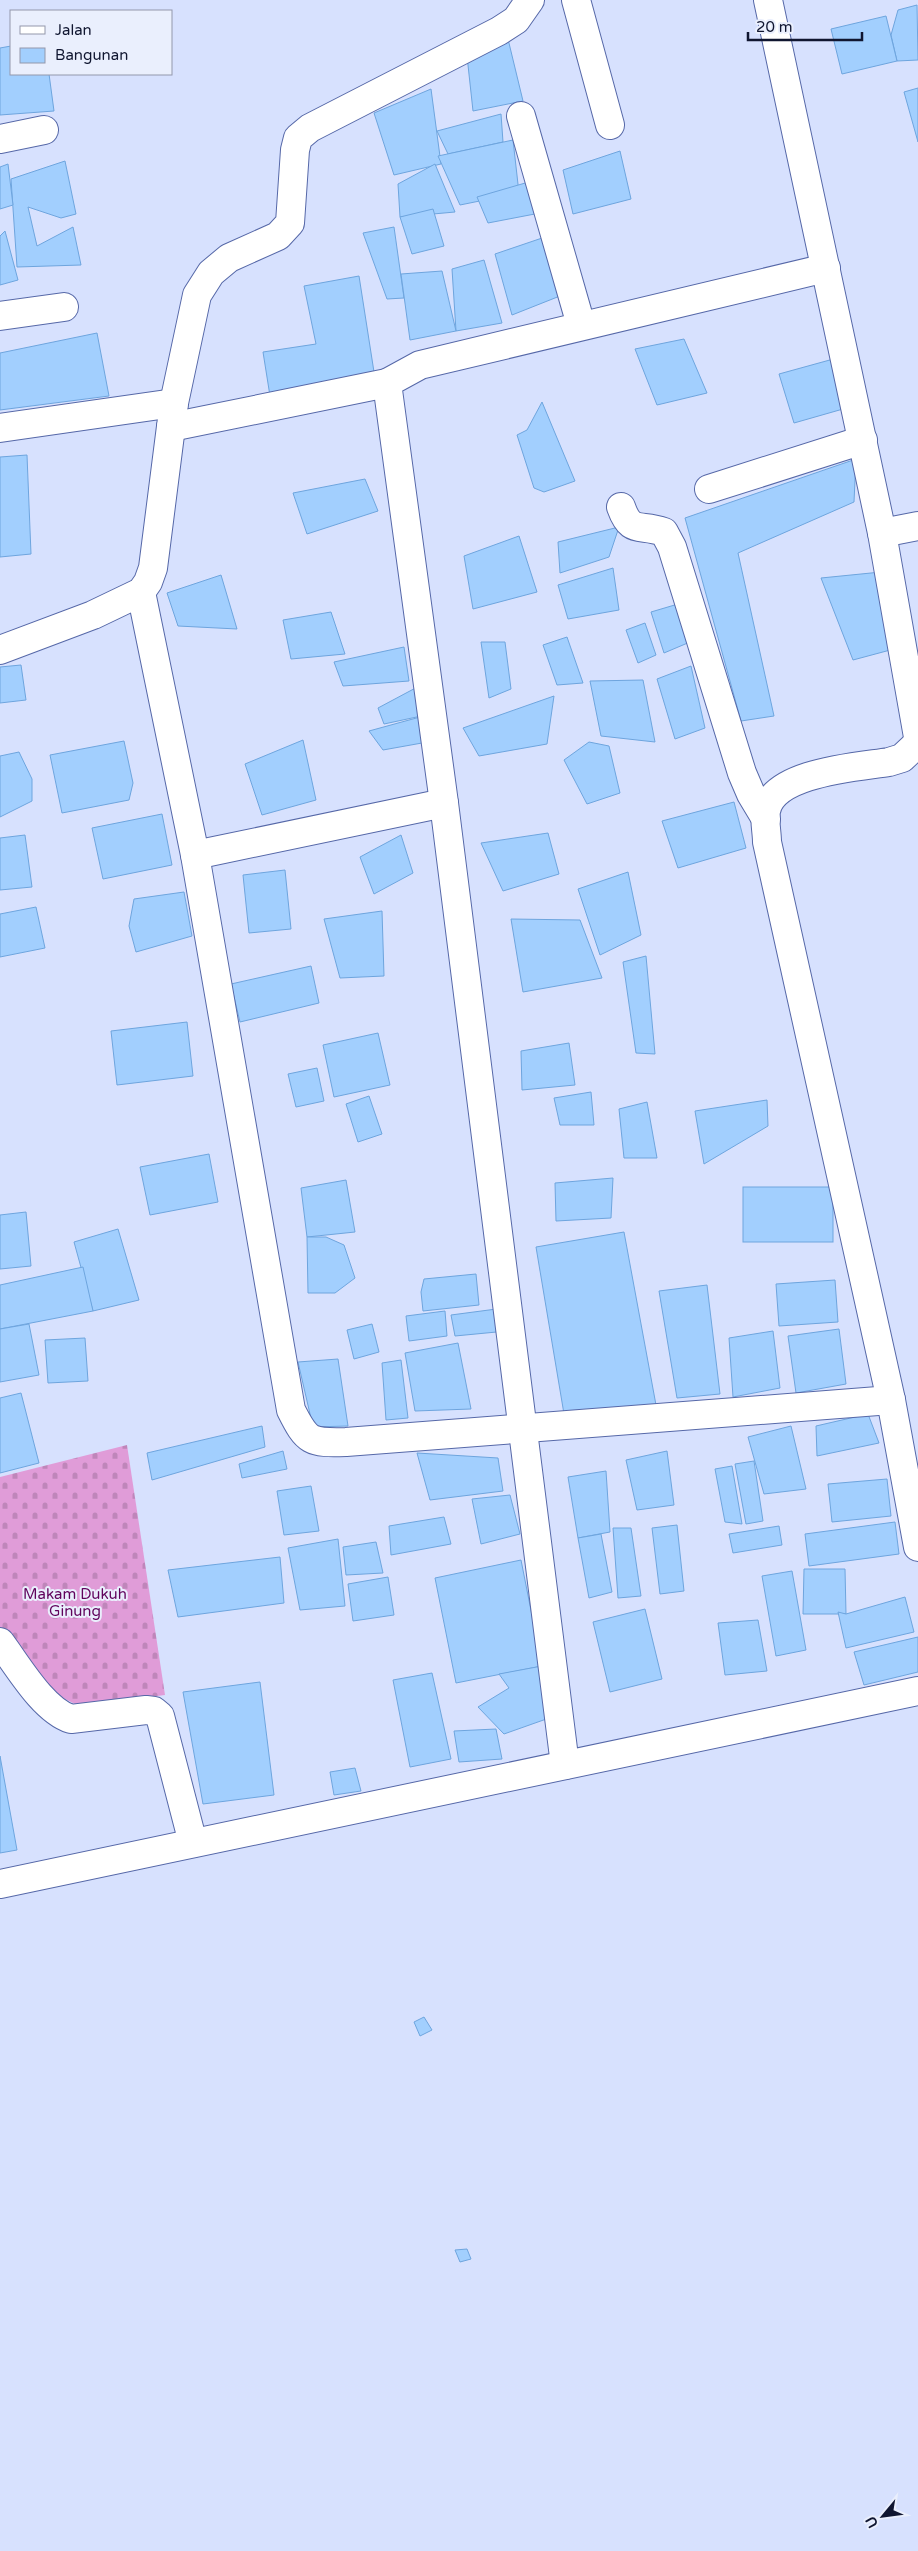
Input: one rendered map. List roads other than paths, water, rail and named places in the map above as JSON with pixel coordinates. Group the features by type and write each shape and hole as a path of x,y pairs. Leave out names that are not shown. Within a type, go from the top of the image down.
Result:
{"street":[{"path":"0,650 93,615 141,592 148,582 153,568 172,415 197,295 211,273 229,258 278,236 290,223 294,150 298,138 310,128 499,32 516,20 530,0"},
{"path":"576,0 610,125"},
{"path":"768,0 882,533 918,737"},
{"path":"521,116 581,325"},
{"path":"0,140 44,130"},
{"path":"0,428 172,415 387,383 420,365 826,268"},
{"path":"0,316 64,307"},
{"path":"387,383 444,803 565,1765"},
{"path":"709,489 863,440"},
{"path":"621,506 627,522 634,526 650,527 664,532 672,547 742,773 751,794 766,819"},
{"path":"882,533 918,526"},
{"path":"141,592 195,855 290,1410 303,1434 319,1442 346,1442 891,1400"},
{"path":"918,743 902,758 889,762 799,778 778,790 766,810 767,842 891,1400 918,1547"},
{"path":"195,855 444,803"},
{"path":"0,1642 46,1703 62,1716 71,1720 146,1710 154,1711 160,1716 193,1843"},
{"path":"0,1884 918,1692"}],"park label":[{"name":"Makam Dukuh Ginung","path":"75,1602"}]}
